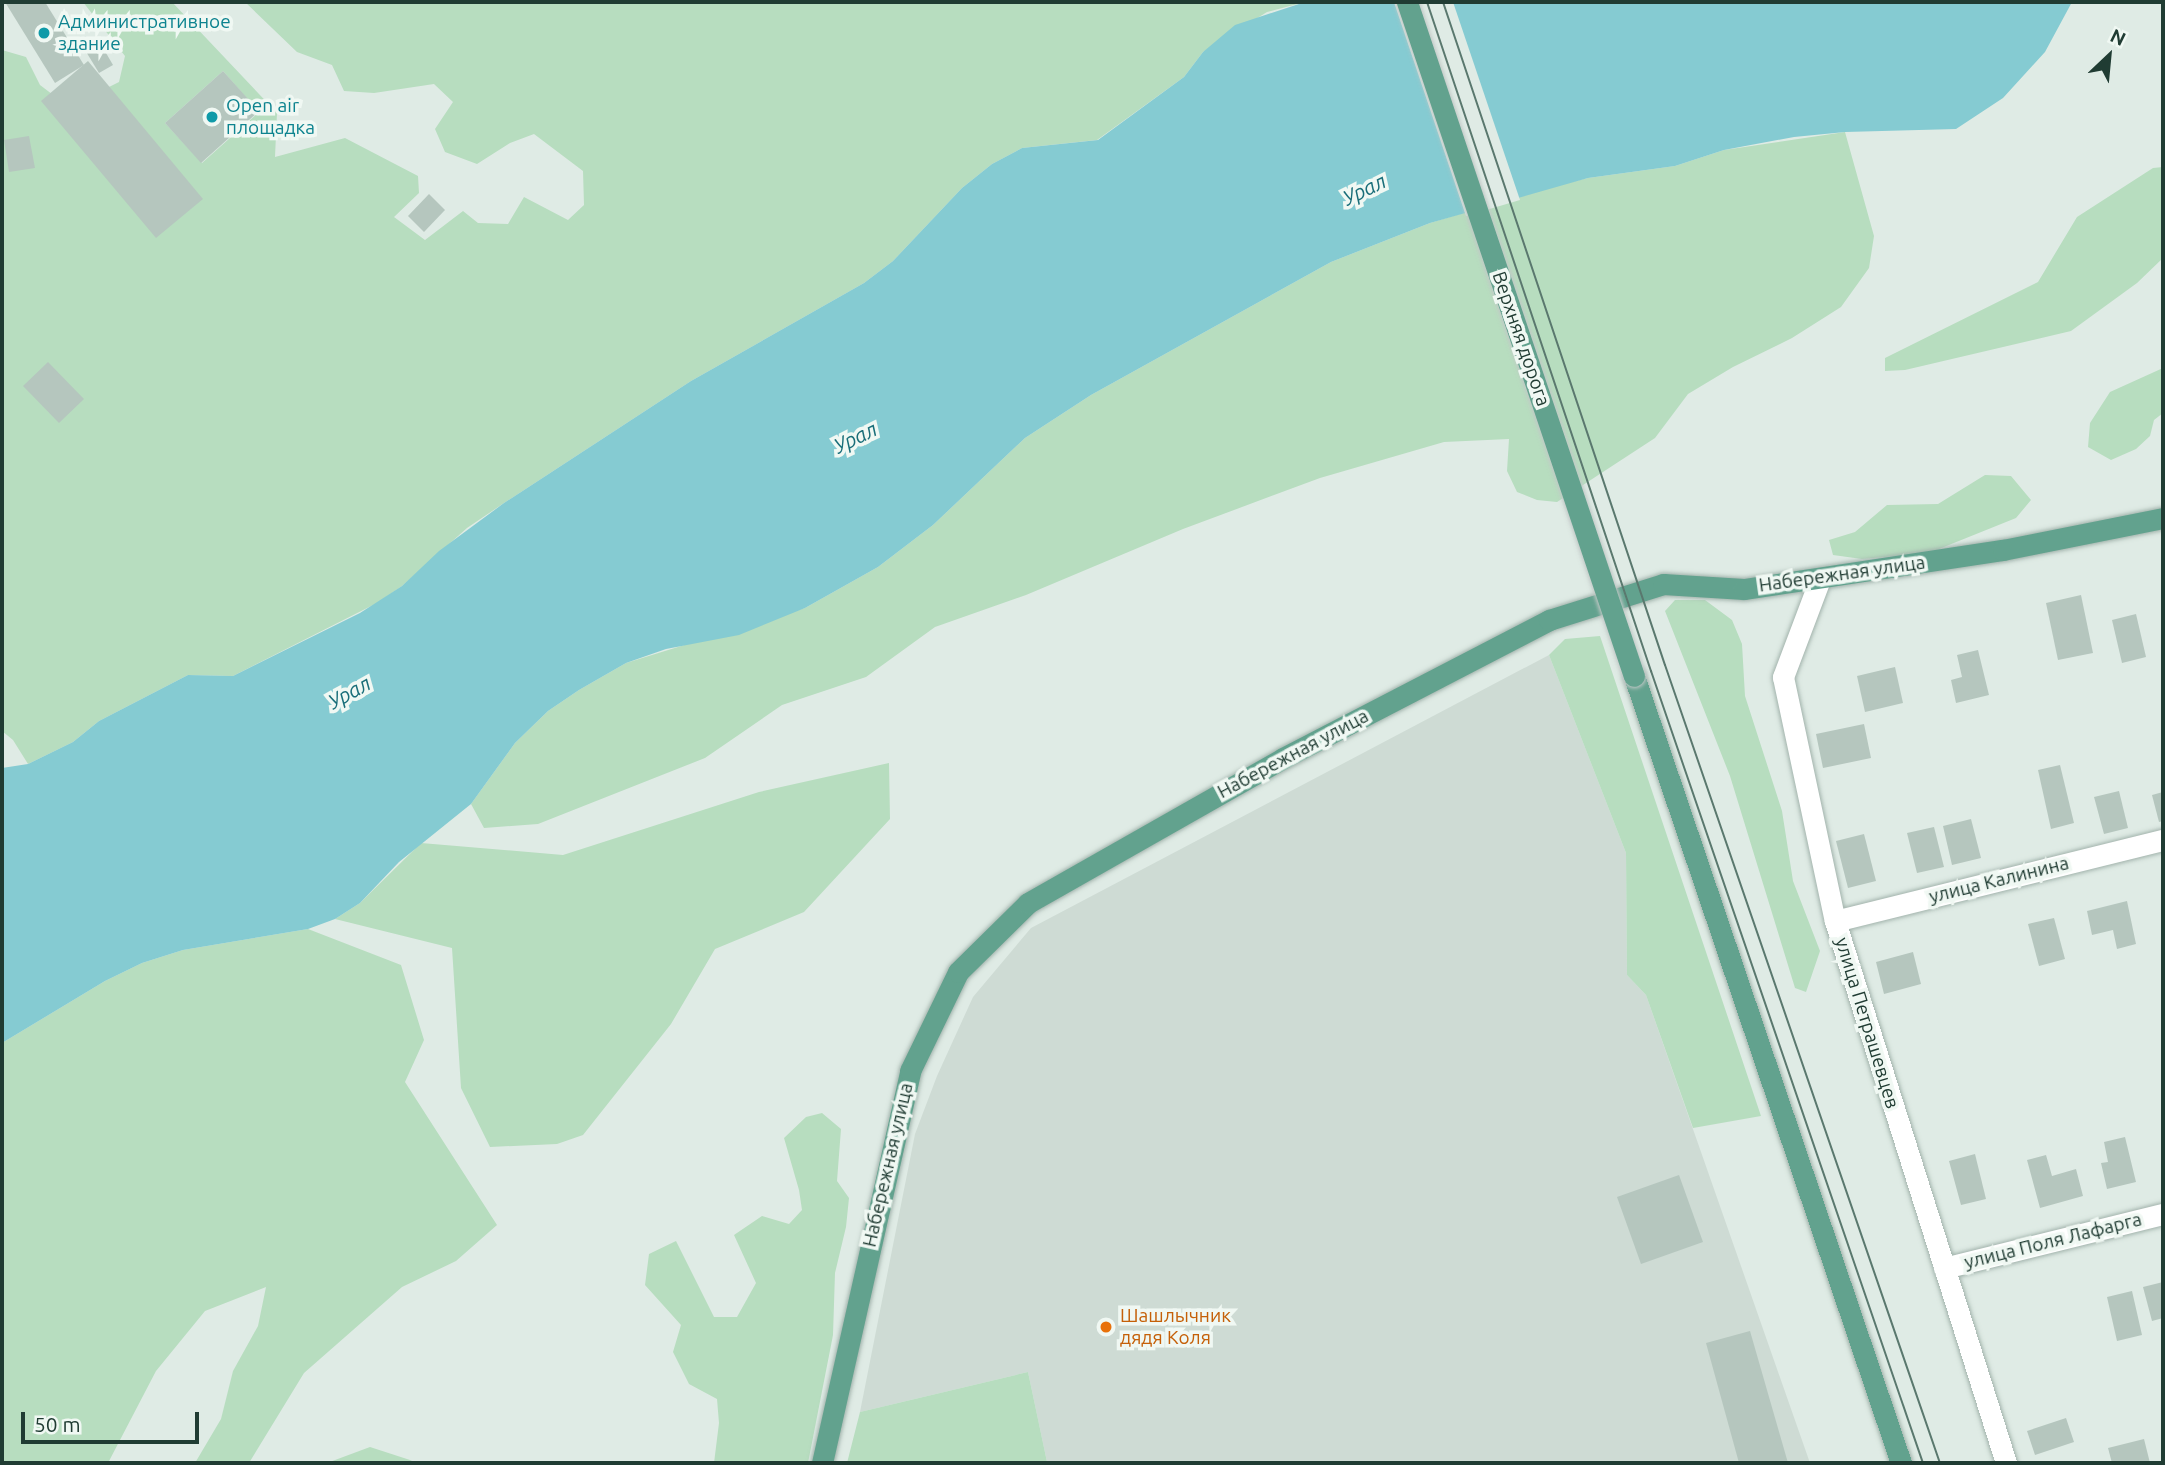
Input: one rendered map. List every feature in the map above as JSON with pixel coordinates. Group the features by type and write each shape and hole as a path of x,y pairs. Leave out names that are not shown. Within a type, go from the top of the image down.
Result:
{"main road":[{"name":"Верхняя дорога","path":"1407,2 1901,1463"},
{"name":"Набережная улица","path":"822,1463 910,1071 958,972 1028,902 1283,758 1549,620 1663,584 1744,589 1820,579 2003,550 2163,518"}],"street":[{"name":"улица Петрашевцев","path":"1820,579 1783,677 1835,921 2006,1463"},
{"name":"улица Калинина","path":"1835,921 2163,840"},
{"name":"улица Поля Лафарга","path":"1944,1268 2163,1214"}],"shaded area":[{"path":"1549,655 1626,853 1627,975 1646,995 1810,1463 1047,1462 1028,1372 860,1412 915,1134 937,1076 973,997 1031,928"}],"green space":[{"path":"83,2 172,2 277,113 275,157 345,138 418,176 419,193 394,217 425,240 463,211 478,223 508,224 524,197 568,220 584,205 583,171 534,134 510,143 477,164 445,152 435,129 453,102 434,84 374,93 344,91 332,65 297,52 245,2 1305,2 1267,12 1203,52 1184,77 1097,140 1022,148 992,164 962,188 893,261 864,283 691,381 504,503 467,528 402,586 377,603 233,676 188,675 99,721 73,742 28,764 13,740 2,731 2,50 26,57 40,85 65,104 89,97 119,82 125,56","holes":["223,71 259,112 202,163 165,123"]},
{"path":"1845,132 1874,236 1869,268 1841,307 1792,338 1733,367 1688,394 1655,438 1557,502 1537,500 1517,492 1507,471 1509,439 1444,442 1320,478 1183,529 1026,595 935,627 866,677 782,705 705,758 538,824 484,828 471,804 515,743 548,711 579,690 626,663 805,608 878,567 933,525 1025,438 1091,395 1331,262 1430,223 1538,190 1588,178 1675,166 1724,150"},
{"path":"2163,167 2163,258 2137,283 2071,331 1905,370 1885,371 1885,358 2038,282 2077,217 2153,168"},
{"path":"2163,368 2163,413 2154,420 2150,436 2136,449 2111,460 2088,447 2090,423 2110,392"},
{"path":"1985,475 2011,476 2031,500 2016,518 1929,553 1862,559 1833,555 1829,540 1855,532 1887,505 1938,504"},
{"path":"1675,600 1705,600 1732,620 1742,644 1745,696 1782,811 1793,881 1820,951 1806,992 1795,988 1730,776 1665,611"},
{"path":"1600,636 1761,1116 1693,1128 1646,995 1627,975 1626,853 1549,655 1565,639"},
{"path":"889,763 890,819 804,912 715,949 671,1024 583,1135 557,1144 490,1147 461,1088 452,948 335,919 360,903 421,843 563,855 759,792"},
{"path":"308,929 401,965 424,1040 405,1082 497,1225 456,1261 402,1287 304,1373 249,1463 195,1463 221,1419 233,1371 258,1326 266,1287 205,1311 156,1371 108,1463 2,1463 2,1043 105,981 142,963 183,950"},
{"path":"822,1113 841,1129 837,1181 849,1198 846,1227 835,1273 833,1335 808,1463 714,1463 719,1423 717,1399 689,1384 673,1352 681,1325 645,1285 649,1254 676,1241 714,1317 737,1317 756,1283 734,1235 762,1216 789,1224 802,1210 784,1138 806,1117"},
{"path":"1028,1372 1047,1462 1074,1463 847,1463 860,1412"},
{"path":"370,1447 410,1460 416,1463 327,1463"}],"water":[{"name":"Урал","path":"1305,2 2072,2 2045,52 2003,98 1956,129 1845,132 1794,137 1724,150 1675,166 1588,178 1430,223 1331,262 1091,395 1025,438 933,525 878,567 805,608 739,635 666,649 626,663 579,690 548,711 515,743 471,804 399,862 360,903 335,919 308,929 183,950 142,963 105,981 2,1043 2,768 28,764 73,742 99,721 188,675 233,676 360,613 402,586 439,551 504,503 691,381 864,283 893,261 962,188 992,164 1022,148 1098,140 1184,77 1203,52 1235,25"}],"pier":[{"path":"1394,2 1453,2 1520,200 1466,216"}],"building":[{"name":"Административное здание","path":"5,2 45,2 84,65 55,83"},
{"path":"99,41 113,65 99,73 85,50"},
{"path":"88,61 203,199 156,238 41,101"},
{"name":"Open air площадка","path":"223,71 259,111 201,163 165,123"},
{"path":"29,136 35,168 9,172 4,140"},
{"path":"429,194 445,210 424,232 408,216"},
{"path":"48,362 84,399 59,423 23,386"},
{"path":"2081,595 2093,653 2058,660 2046,603"},
{"path":"2136,614 2146,657 2122,663 2112,620"},
{"path":"1978,650 1989,695 1956,703 1951,680 1962,677 1957,655"},
{"path":"1895,667 1903,703 1865,712 1857,676"},
{"path":"1864,724 1871,758 1823,768 1816,734"},
{"path":"2060,765 2074,823 2051,829 2038,770"},
{"path":"2119,791 2128,828 2104,834 2094,797"},
{"path":"2163,792 2163,821 2159,822 2152,795"},
{"path":"1971,819 1981,858 1952,865 1943,826"},
{"path":"1934,827 1944,867 1917,873 1907,833"},
{"path":"1864,834 1876,881 1848,888 1836,841"},
{"path":"2127,901 2136,944 2117,949 2113,930 2092,935 2087,911"},
{"path":"2054,918 2065,959 2039,966 2028,924"},
{"path":"1913,952 1921,984 1884,994 1876,962"},
{"path":"2125,1137 2136,1182 2107,1189 2101,1163 2108,1162 2104,1142"},
{"path":"1975,1154 1986,1199 1961,1205 1949,1161"},
{"path":"2046,1155 2052,1176 2076,1169 2083,1196 2040,1208 2027,1160"},
{"path":"1679,1175 1703,1242 1641,1264 1617,1197"},
{"path":"2163,1282 2163,1318 2152,1321 2143,1287"},
{"path":"2132,1291 2142,1335 2117,1341 2107,1297"},
{"path":"1750,1331 1788,1463 1739,1463 1706,1343"},
{"path":"2066,1418 2074,1442 2035,1455 2027,1431"},
{"path":"2144,1439 2150,1463 2112,1463 2108,1448"}],"tram line":[{"path":"1427,2 1651,671 1923,1463"},
{"path":"1443,2 1665,665 1940,1463"}],"place":[{"name":"Административное здание","path":"44,33"},
{"name":"Open air площадка","path":"212,117"},
{"name":"Шашлычник дядя Коля","path":"1106,1327"}]}
